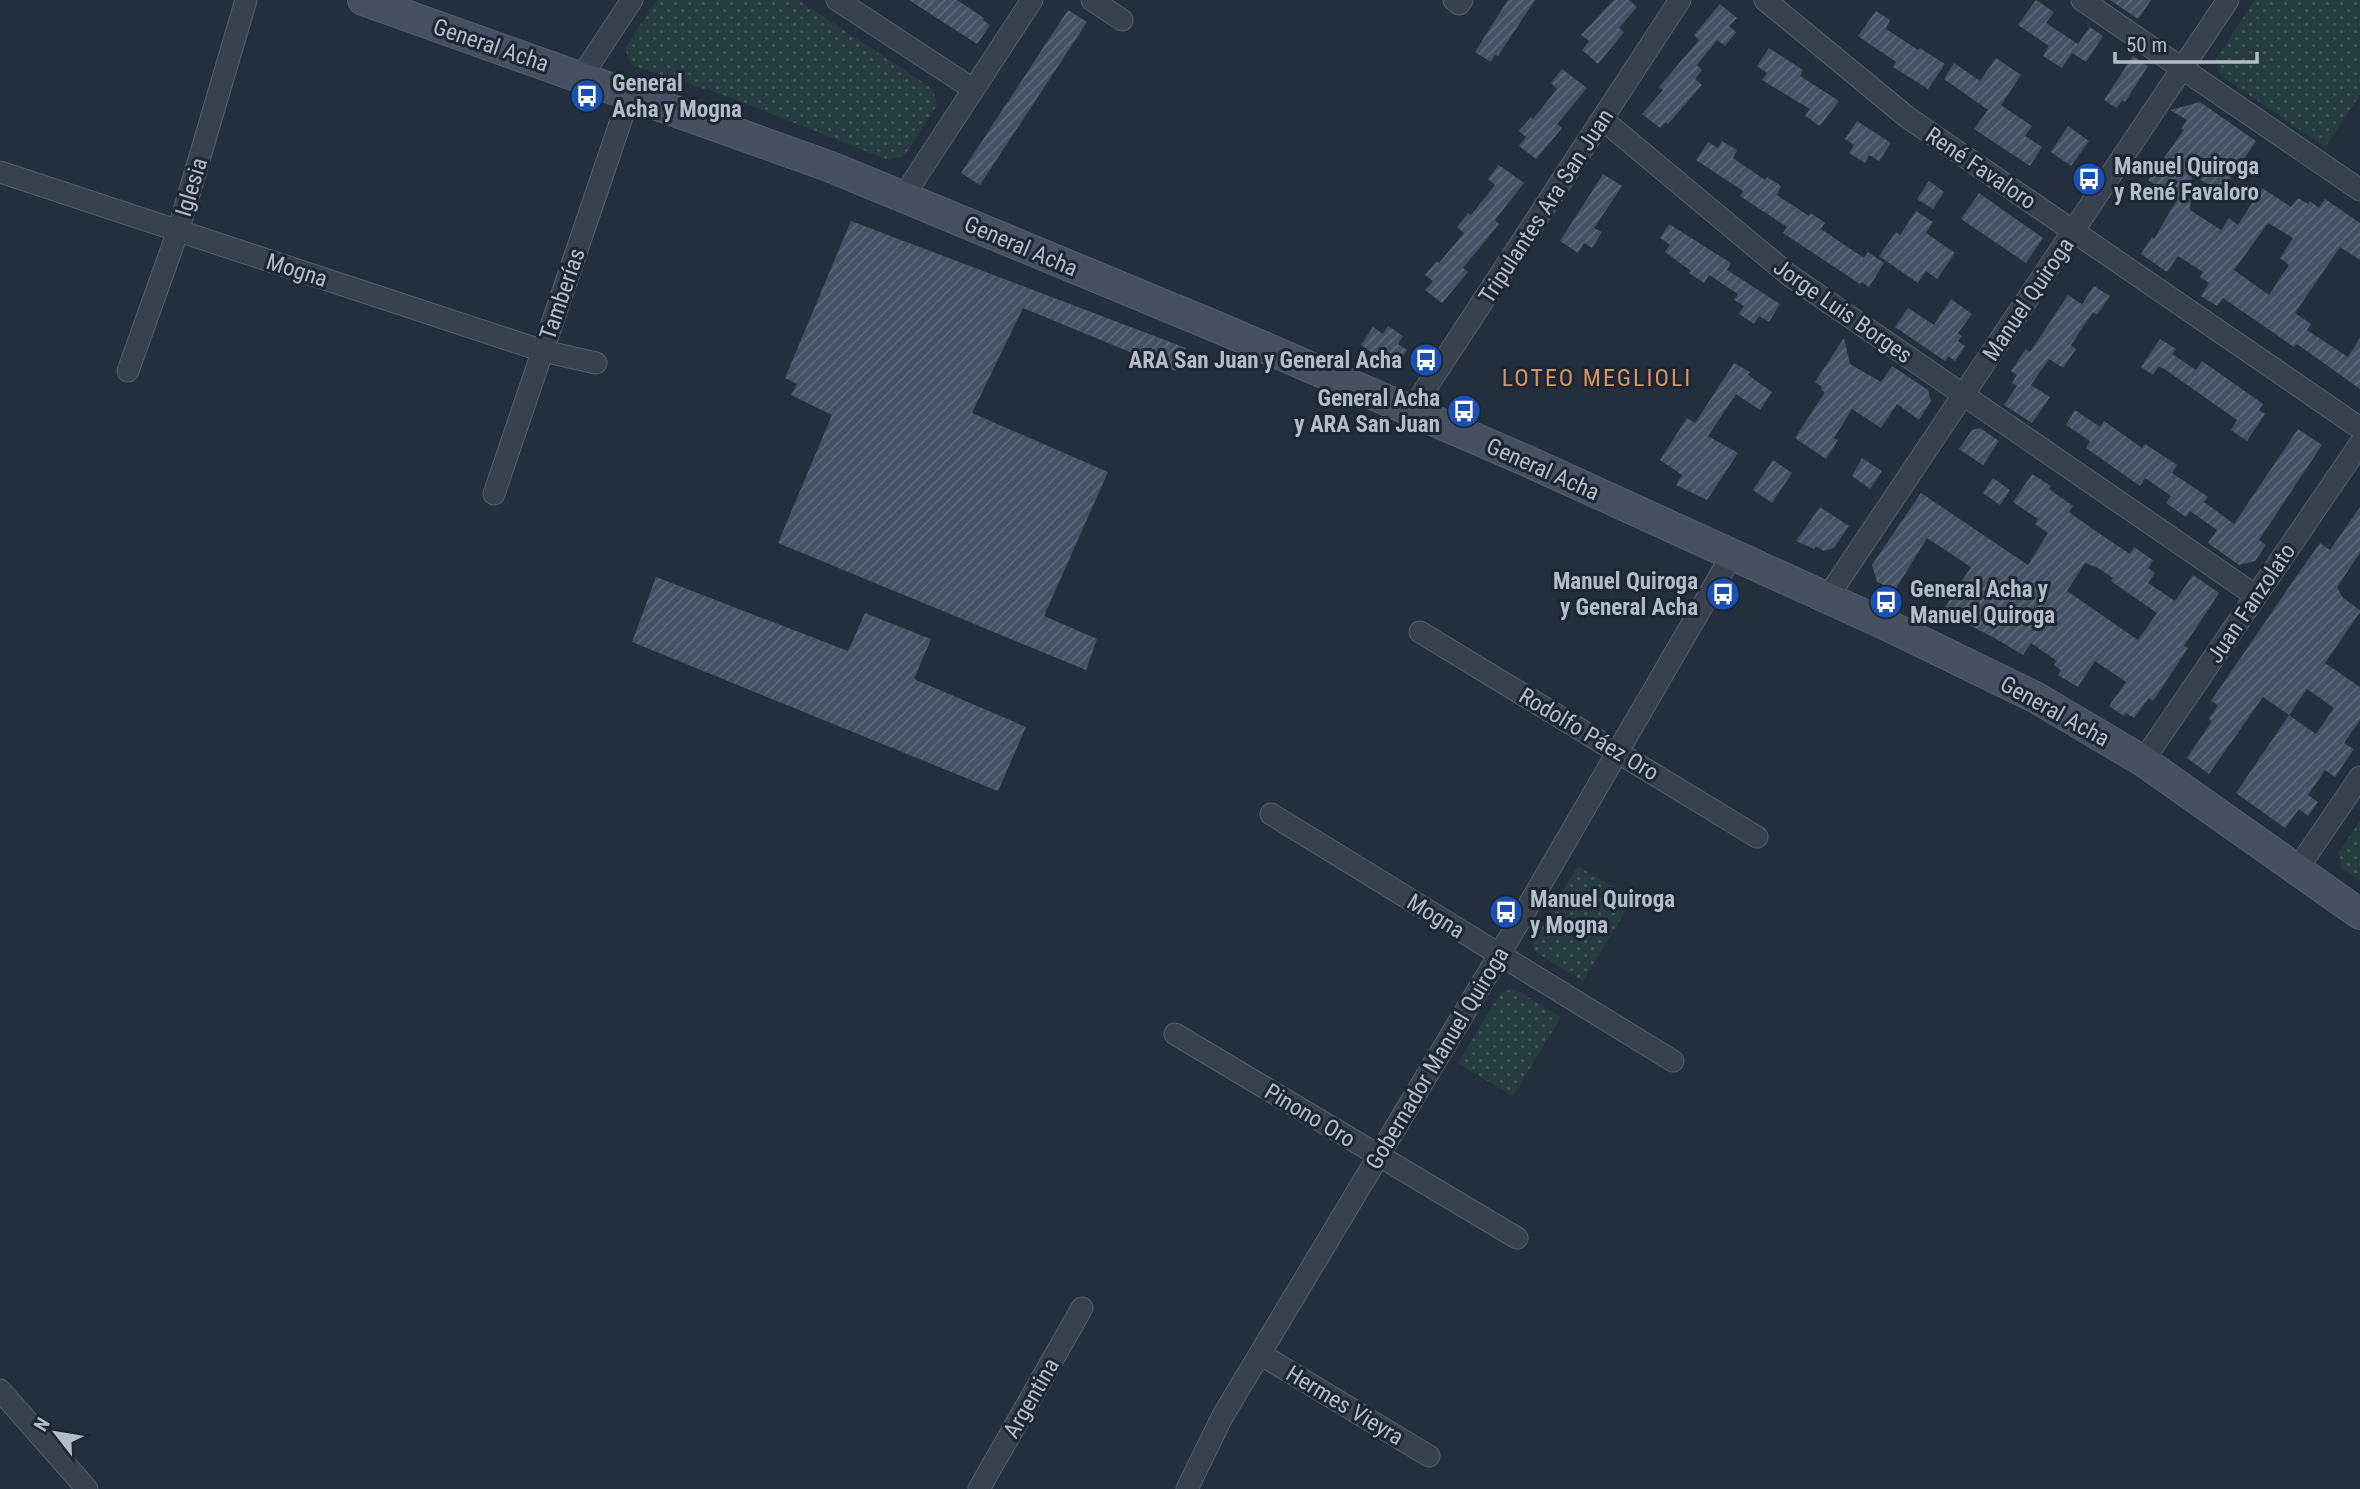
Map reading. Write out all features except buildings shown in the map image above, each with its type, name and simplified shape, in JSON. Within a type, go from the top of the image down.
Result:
[{"type":"main road","name":"General Acha","points":[[363,0],[399,6],[581,77],[819,162],[1525,460],[1827,598],[2024,692],[2143,761],[2360,914]]},
{"type":"street","name":"Iglesia","points":[[128,371],[178,231],[246,0]]},
{"type":"street","points":[[581,77],[632,0]]},
{"type":"street","points":[[837,0],[973,89]]},
{"type":"street","points":[[903,197],[1032,0]]},
{"type":"street","points":[[1092,0],[1122,20]]},
{"type":"street","points":[[1454,0],[1459,4],[1462,0]]},
{"type":"street","name":"Tripulantes Ara San Juan","points":[[1411,411],[1680,0]]},
{"type":"street","name":"René Favaloro","points":[[1765,0],[1907,117],[2360,428]]},
{"type":"street","points":[[2082,0],[2360,190]]},
{"type":"street","name":"Manuel Quiroga","points":[[1827,598],[2228,0]]},
{"type":"street","name":"Tamberías","points":[[494,495],[630,94]]},
{"type":"street","name":"Jorge Luis Borges","points":[[1602,119],[1789,275],[2256,596]]},
{"type":"street","name":"Mogna","points":[[0,172],[543,351],[596,363]]},
{"type":"street","name":"Juan Fanzolato","points":[[2143,761],[2360,444]]},
{"type":"street","name":"Gobernador Manuel Quiroga","points":[[1187,1489],[1222,1418],[1499,955],[1732,555]]},
{"type":"street","name":"Rodolfo Páez Oro","points":[[1420,632],[1758,837]]},
{"type":"street","points":[[2296,871],[2360,777]]},
{"type":"street","name":"Mogna","points":[[1271,814],[1673,1061]]},
{"type":"street","name":"Pinono Oro","points":[[1175,1034],[1517,1238]]},
{"type":"street","name":"Argentina","points":[[979,1489],[1082,1308]]},
{"type":"street","name":"Hermes Vieyra","points":[[1260,1354],[1429,1457]]},
{"type":"street","points":[[0,1390],[87,1489]]},
{"type":"green space","points":[[657,0],[798,0],[933,89],[937,105],[905,155],[888,160],[729,97],[631,65],[625,48]]},
{"type":"green space","points":[[2255,0],[2360,0],[2360,95],[2325,147],[2220,75],[2216,59]]},
{"type":"green space","points":[[2360,821],[2360,880],[2341,868],[2339,852]]},
{"type":"green space","points":[[1578,866],[1633,899],[1583,981],[1534,951],[1533,939]]},
{"type":"green space","points":[[1514,989],[1561,1017],[1513,1096],[1458,1063],[1501,992]]},
{"type":"place","name":"General Acha y Mogna","points":[[587,96]]},
{"type":"place","name":"Manuel Quiroga y René Favaloro","points":[[2089,179]]},
{"type":"place","name":"ARA San Juan y General Acha","points":[[1426,360]]},
{"type":"place","name":"General Acha y ARA San Juan","points":[[1464,411]]},
{"type":"place","name":"Manuel Quiroga y General Acha","points":[[1723,594]]},
{"type":"place","name":"General Acha y Manuel Quiroga","points":[[1886,602]]},
{"type":"place","name":"Manuel Quiroga y Mogna","points":[[1506,912]]},
{"type":"district","name":"LOTEO MEGLIOLI","points":[[1597,378]]}]
